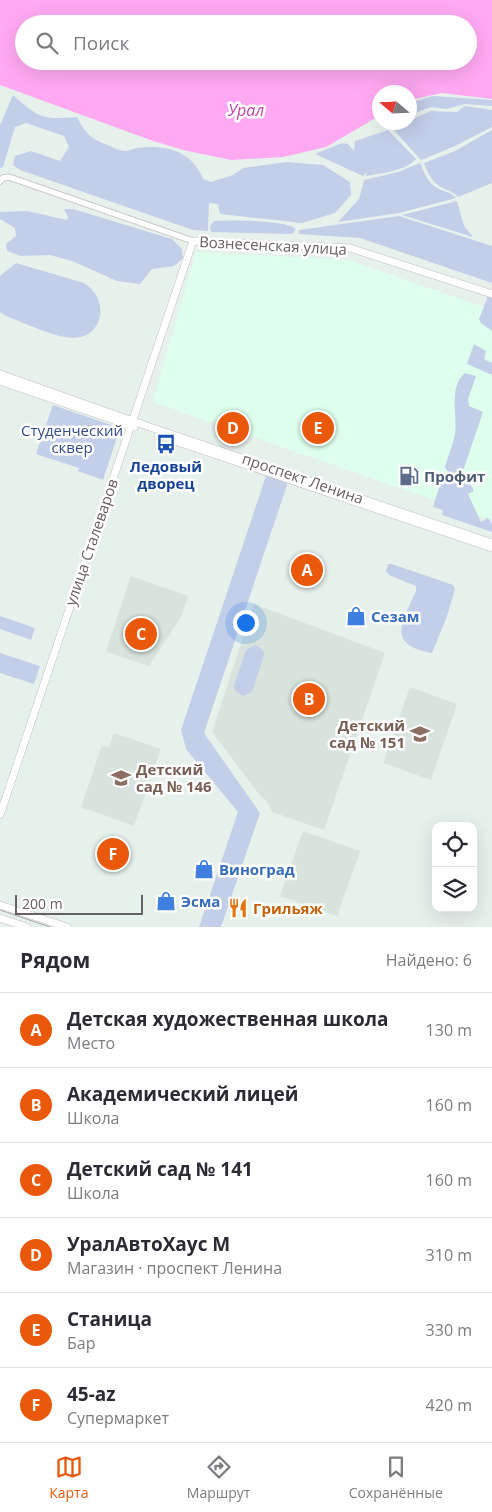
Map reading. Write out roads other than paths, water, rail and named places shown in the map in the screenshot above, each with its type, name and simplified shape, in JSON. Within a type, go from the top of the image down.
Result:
[{"type":"main road","name":"Вознесенская улица","points":[[193,241],[350,248],[492,294]]},
{"type":"main road","name":"улица Сталеваров","points":[[0,815],[193,241]]},
{"type":"main road","name":"проспект Ленина","points":[[0,374],[132,423],[492,548]]},
{"type":"main road","name":"проспект Ленина","points":[[0,380],[492,542]]},
{"type":"main road","points":[[0,905],[66,927]]},
{"type":"main road","points":[[0,918],[27,927]]},
{"type":"street","name":"Вознесенская улица","points":[[0,181],[3,178],[10,177],[193,241]]},
{"type":"water","name":"Урал","points":[[0,0],[492,0],[492,99],[442,93],[417,98],[417,85],[372,85],[372,120],[326,147],[283,157],[231,160],[183,150],[153,141],[0,85]]},
{"type":"tram line","points":[[0,910],[50,927]]},
{"type":"place","name":"УралАвтоХаус М","points":[[233,428]]},
{"type":"place","name":"Станица","points":[[318,428]]},
{"type":"place","name":"Ледовый дворец","points":[[166,444]]},
{"type":"place","name":"Профит","points":[[409,476]]},
{"type":"place","name":"Детская художественная школа","points":[[307,570]]},
{"type":"place","name":"Сезам","points":[[356,616]]},
{"type":"place","name":"Детский сад № 141","points":[[141,634]]},
{"type":"place","name":"Академический лицей","points":[[309,699]]},
{"type":"place","name":"Детский сад № 151","points":[[420,734]]},
{"type":"place","name":"Детский сад № 146","points":[[121,778]]},
{"type":"place","name":"45-az","points":[[113,854]]},
{"type":"place","name":"Виноград","points":[[204,869]]},
{"type":"place","name":"Эсма","points":[[166,901]]},
{"type":"place","name":"Грильяж","points":[[238,908]]},
{"type":"park label","name":"Студенческий сквер","points":[[72,438]]}]
